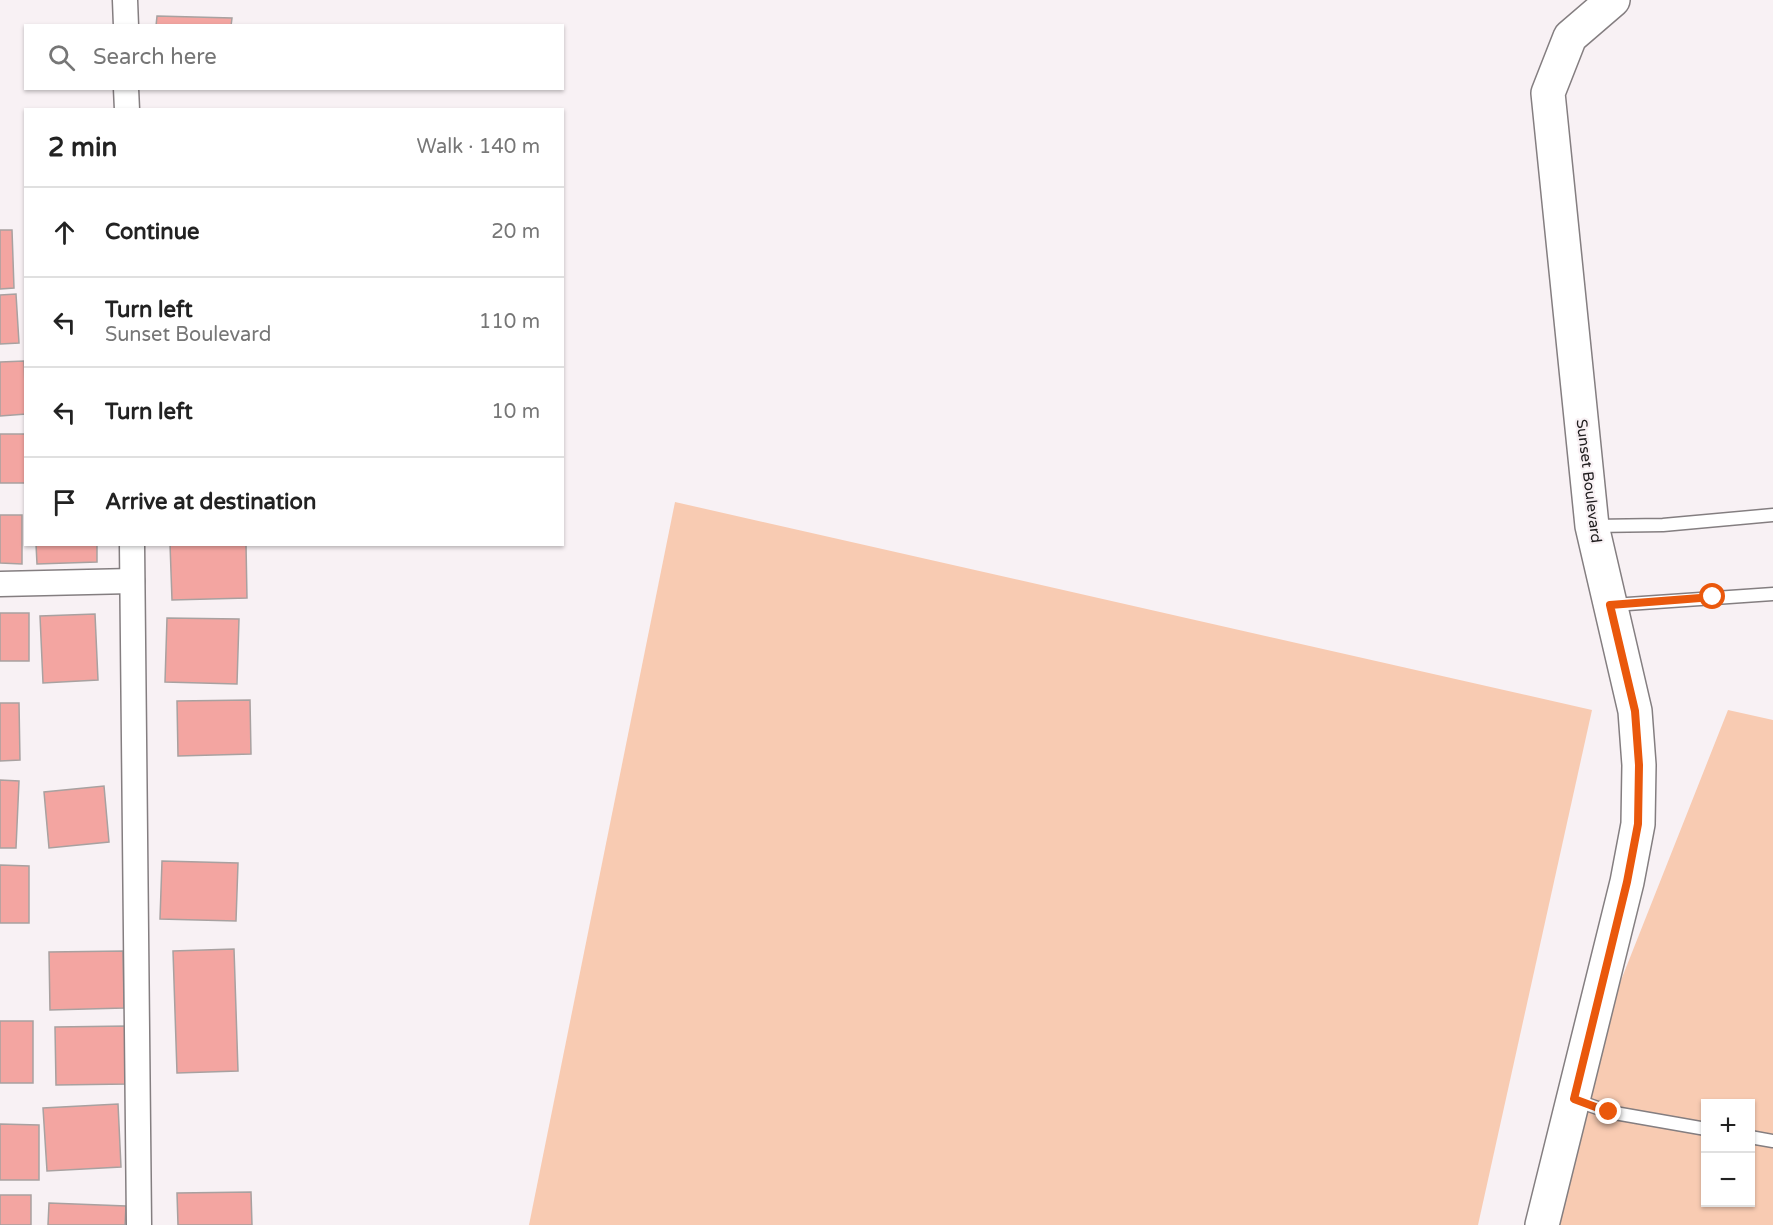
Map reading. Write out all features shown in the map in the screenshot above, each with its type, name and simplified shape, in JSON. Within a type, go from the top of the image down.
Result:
[{"type":"street","points":[[125,0],[126,24]]},
{"type":"street","name":"Sunset Boulevard","points":[[1542,1225],[1627,882],[1638,824],[1639,765],[1635,711],[1592,526],[1548,93],[1570,37],[1614,0]]},
{"type":"street","points":[[126,90],[127,108]]},
{"type":"street","points":[[132,546],[139,1225]]},
{"type":"street","points":[[0,584],[132,581]]},
{"type":"lane","points":[[1592,526],[1663,525],[1773,515]]},
{"type":"lane","points":[[1610,605],[1773,594]]},
{"type":"lane","points":[[1574,1099],[1609,1112],[1701,1128]]},
{"type":"lane","points":[[1755,1138],[1773,1141]]},
{"type":"shaded area","points":[[675,502],[1592,710],[1478,1225],[529,1225]]},
{"type":"shaded area","points":[[1728,710],[1773,720],[1773,1225],[1547,1225],[1574,1099]]},
{"type":"building","points":[[157,16],[232,18],[231,24],[156,24]]},
{"type":"building","points":[[0,230],[12,230],[14,288],[0,289]]},
{"type":"building","points":[[16,294],[19,343],[0,344],[0,295]]},
{"type":"building","points":[[24,361],[24,414],[0,416],[0,362]]},
{"type":"building","points":[[0,434],[24,434],[24,483],[0,483]]},
{"type":"building","points":[[0,515],[22,515],[22,564],[0,563]]},
{"type":"building","points":[[36,546],[97,546],[97,562],[37,564]]},
{"type":"building","points":[[170,546],[246,546],[247,598],[172,600]]},
{"type":"building","points":[[0,613],[29,613],[29,661],[0,661]]},
{"type":"building","points":[[95,614],[98,680],[43,683],[40,616]]},
{"type":"building","points":[[167,618],[239,619],[237,684],[165,682]]},
{"type":"building","points":[[250,700],[251,754],[178,756],[177,701]]},
{"type":"building","points":[[0,703],[19,703],[20,760],[0,761]]},
{"type":"building","points":[[0,780],[19,781],[16,848],[0,848]]},
{"type":"building","points":[[104,786],[109,842],[49,848],[44,792]]},
{"type":"building","points":[[162,861],[238,863],[236,921],[160,919]]},
{"type":"building","points":[[0,865],[29,866],[29,923],[0,923]]},
{"type":"building","points":[[234,949],[238,1071],[177,1073],[173,951]]},
{"type":"building","points":[[123,951],[124,1008],[50,1010],[49,952]]},
{"type":"building","points":[[0,1021],[33,1021],[33,1083],[0,1083]]},
{"type":"building","points":[[127,1026],[128,1084],[56,1085],[55,1027]]},
{"type":"building","points":[[118,1104],[121,1167],[47,1171],[43,1108]]},
{"type":"building","points":[[0,1124],[39,1125],[39,1180],[0,1180]]},
{"type":"building","points":[[251,1192],[252,1225],[178,1225],[177,1193]]},
{"type":"building","points":[[0,1195],[31,1195],[31,1225],[0,1225]]},
{"type":"building","points":[[49,1203],[126,1206],[125,1225],[48,1225]]},
{"type":"route","points":[[1609,1112],[1574,1099],[1627,882],[1638,824],[1639,765],[1635,711],[1610,605],[1713,597]]}]
